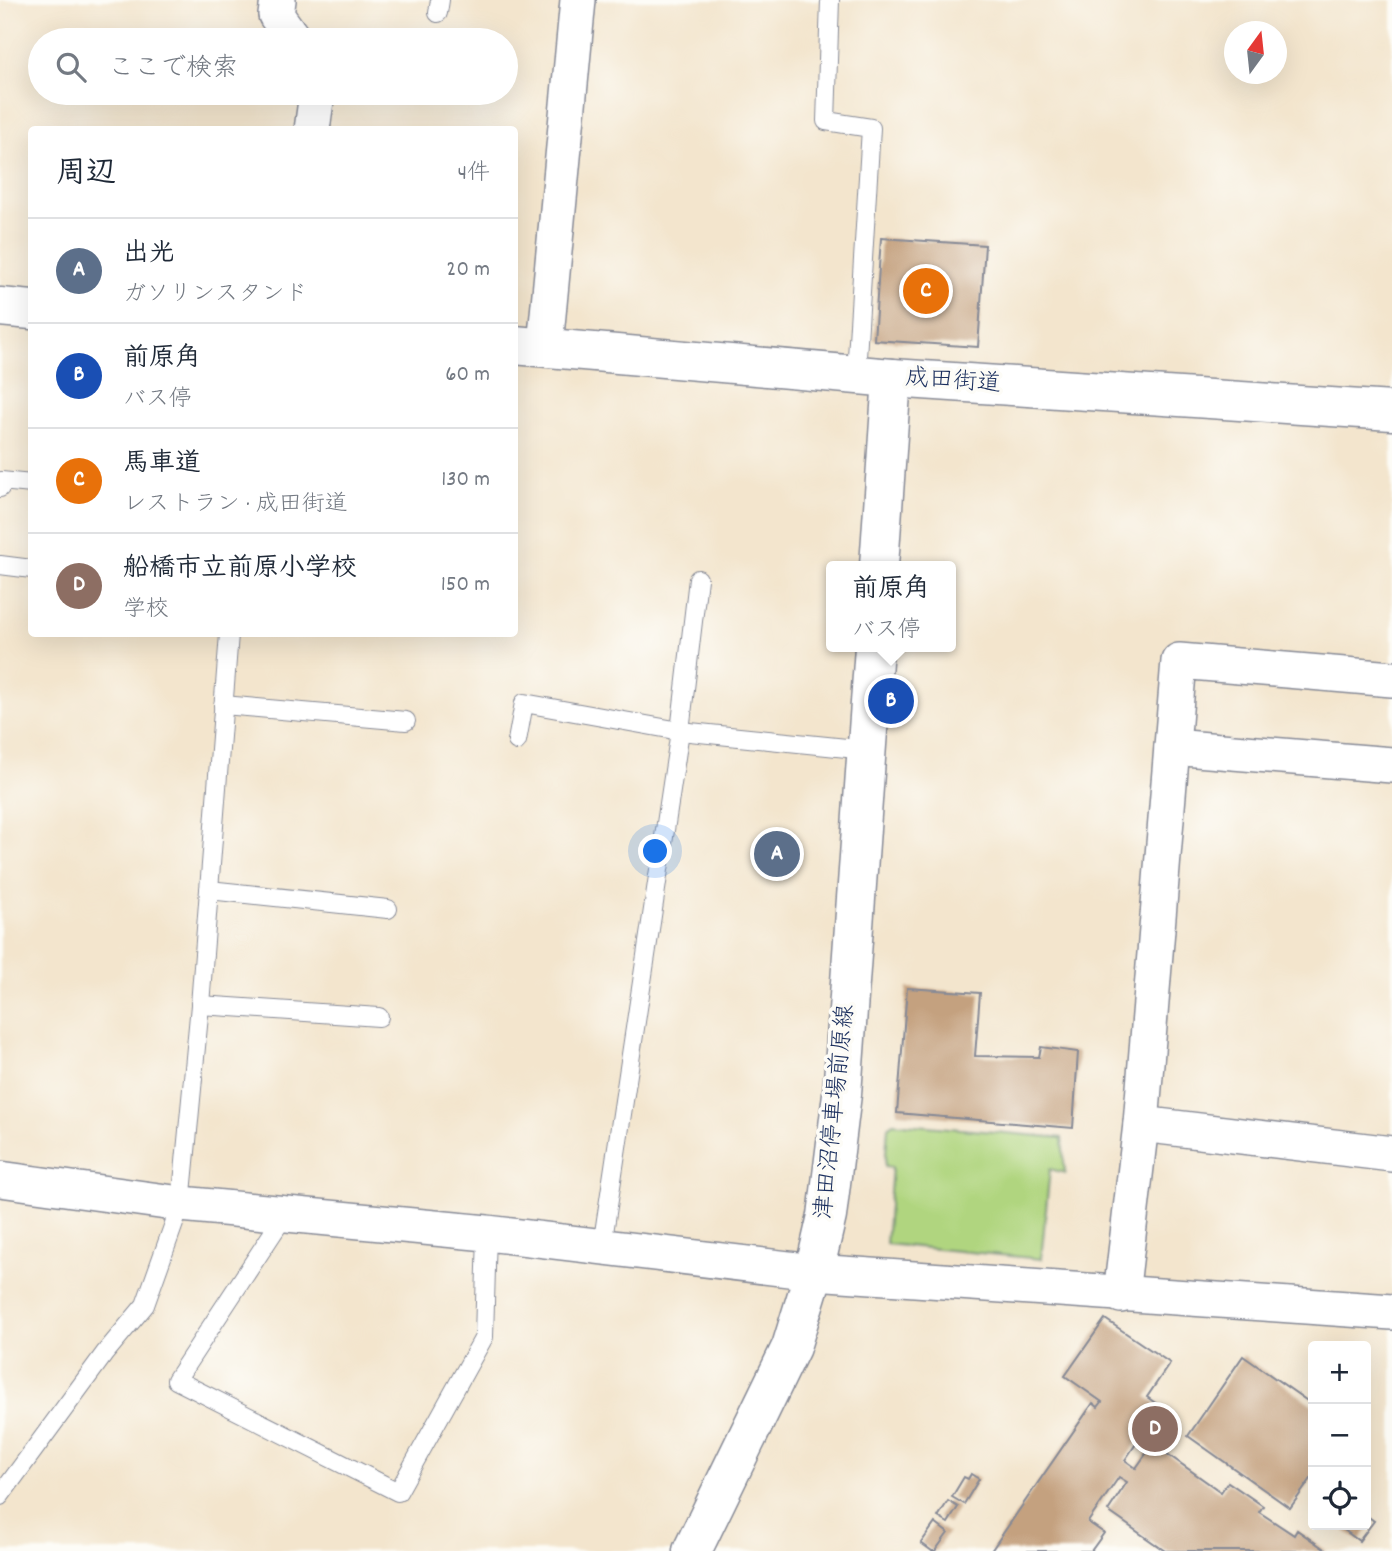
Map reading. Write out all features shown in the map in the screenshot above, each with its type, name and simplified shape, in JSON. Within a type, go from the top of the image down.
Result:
[{"type":"main road","points":[[0,307],[28,310]]},
{"type":"main road","name":"成田街道","points":[[529,345],[874,376],[1392,411]]},
{"type":"main road","points":[[874,376],[879,561]]},
{"type":"main road","name":"津田沼停車場前原線","points":[[692,1551],[791,1347],[814,1272],[827,1216],[842,1094],[874,652]]},
{"type":"street","points":[[278,0],[276,15],[285,28]]},
{"type":"street","points":[[529,345],[578,0]]},
{"type":"street","points":[[313,126],[315,105]]},
{"type":"street","points":[[1121,1294],[1141,1124],[1179,661],[1392,679]]},
{"type":"street","points":[[1172,747],[1392,765]]},
{"type":"street","points":[[1141,1124],[1392,1154]]},
{"type":"street","points":[[0,1179],[181,1204],[487,1233],[814,1272],[1392,1312]]},
{"type":"lane","points":[[830,0],[826,121],[871,128],[874,376]]},
{"type":"lane","points":[[0,488],[1,481],[28,484]]},
{"type":"lane","points":[[0,565],[28,568]]},
{"type":"lane","points":[[602,1246],[680,731],[698,579]]},
{"type":"lane","points":[[0,1496],[105,1353],[145,1305],[181,1204],[200,1005],[229,637]]},
{"type":"lane","points":[[517,741],[524,703],[680,731],[866,750]]},
{"type":"lane","points":[[223,705],[406,721]]},
{"type":"lane","points":[[209,890],[388,909]]},
{"type":"lane","points":[[200,1005],[379,1017]]},
{"type":"lane","points":[[286,1213],[176,1380],[398,1492],[484,1337],[487,1233]]},
{"type":"green space","points":[[893,1123],[1062,1138],[1065,1173],[1050,1169],[1041,1259],[886,1244],[892,1167],[885,1166],[888,1127]]},
{"type":"building","points":[[881,238],[985,245],[978,347],[874,340]]},
{"type":"building","points":[[907,988],[980,993],[975,1056],[1039,1057],[1041,1047],[1078,1052],[1073,1128],[897,1113]]},
{"type":"building","points":[[1105,1319],[1170,1363],[1147,1397],[1161,1407],[1125,1460],[1136,1468],[1153,1444],[1221,1492],[1228,1482],[1263,1506],[1259,1512],[1294,1535],[1297,1530],[1327,1551],[1165,1551],[1108,1511],[1127,1482],[1119,1477],[1088,1522],[1104,1533],[1091,1551],[991,1551],[1093,1403],[1098,1407],[1102,1402],[1065,1376]]},
{"type":"building","points":[[1243,1356],[1308,1402],[1308,1483],[1290,1508],[1188,1436]]},
{"type":"building","points":[[971,1474],[979,1479],[964,1504],[952,1497],[964,1477],[968,1479]]},
{"type":"building","points":[[948,1501],[958,1507],[948,1523],[938,1517]]},
{"type":"building","points":[[935,1523],[948,1533],[935,1551],[932,1551],[921,1543]]},
{"type":"building","points":[[1344,1530],[1367,1530],[1359,1541]]},
{"type":"place","name":"馬車道","points":[[926,291]]},
{"type":"place","name":"前原角","points":[[891,701]]},
{"type":"place","name":"出光","points":[[777,854]]},
{"type":"place","name":"船橋市立前原小学校","points":[[1155,1429]]}]
